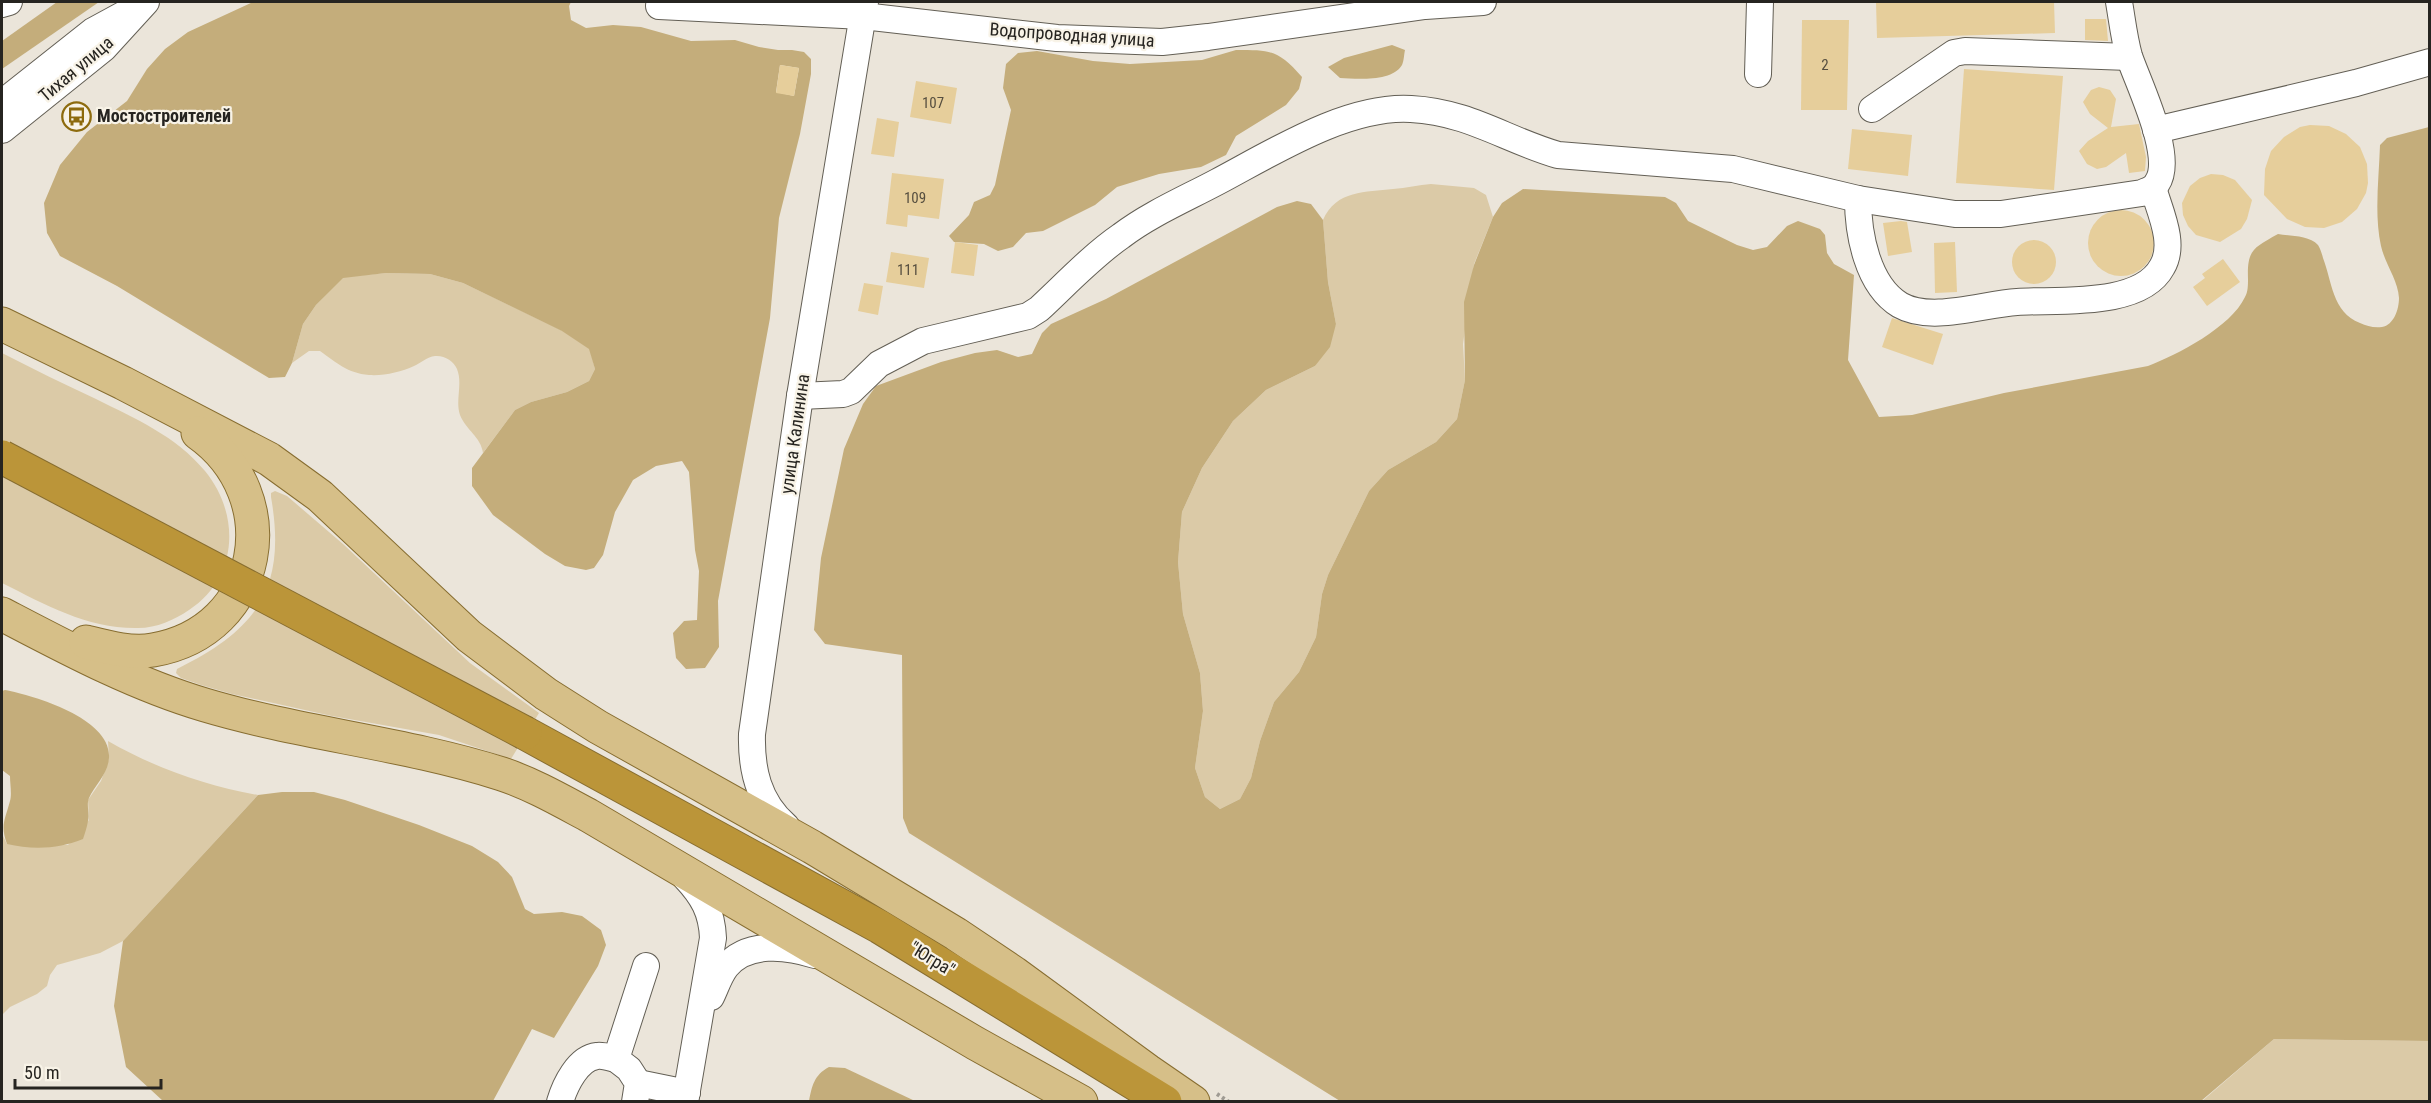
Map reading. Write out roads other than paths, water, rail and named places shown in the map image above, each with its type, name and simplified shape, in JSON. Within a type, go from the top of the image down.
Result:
[{"type":"highway","name":"\"Югра\"","points":[[2,457],[525,733],[880,927],[1165,1101]]},
{"type":"highway","name":"\"Югра\"","points":[[693,824],[868,933],[1128,1101]]},
{"type":"main road","points":[[2,324],[123,383],[268,459],[297,477],[469,636],[546,694],[598,727],[889,893],[1004,966],[1148,1071],[1202,1096]]},
{"type":"main road","points":[[4,616],[102,646],[151,651],[195,636],[225,614],[236,597],[250,565],[252,549],[251,516],[241,483],[221,453],[205,438],[123,383]]},
{"type":"main road","points":[[4,616],[158,689],[206,705],[437,756],[504,775],[588,815],[668,860],[975,1043],[1081,1101]]},
{"type":"street","points":[[2,4],[9,2]]},
{"type":"street","name":"Тихая улица","points":[[2,103],[93,31],[147,2]]},
{"type":"street","name":"Тихая улица","points":[[2,130],[104,48],[147,2]]},
{"type":"street","name":"Водопроводная улица","points":[[659,6],[864,9],[1057,38],[1162,42],[1425,6],[1483,2]]},
{"type":"street","points":[[1758,75],[1760,2]]},
{"type":"street","points":[[800,396],[843,394],[850,391],[866,373],[879,364],[923,341],[1028,316],[1039,309],[1120,236],[1148,218],[1296,140],[1334,124],[1375,112],[1408,109],[1439,111],[1471,120],[1558,155],[1732,169],[1858,199],[1930,211],[1976,215],[2001,214],[2142,193],[2159,182],[2161,173],[2156,130],[2152,112],[2129,57],[2119,2]]},
{"type":"street","name":"улица Калинина","points":[[812,848],[778,819],[766,804],[757,781],[752,734],[800,396],[864,9]]},
{"type":"street","points":[[1872,109],[1954,53],[1965,51],[2129,57]]},
{"type":"street","points":[[2156,130],[2356,83],[2430,62]]},
{"type":"street","points":[[1858,199],[1859,227],[1877,280],[1891,298],[1901,306],[1933,312],[2015,302],[2091,299],[2138,288],[2152,280],[2162,269],[2168,246],[2153,188]]},
{"type":"street","points":[[560,1101],[573,1074],[585,1060],[598,1055],[616,1059],[628,1069],[636,1092],[686,1097],[711,954],[712,926],[708,907],[700,893],[668,860]]},
{"type":"street","points":[[699,1028],[719,978],[727,966],[750,951],[781,947],[800,950],[849,967]]},
{"type":"street","points":[[616,1059],[646,966]]},
{"type":"place","name":"Мостостроителей","points":[[76,116]]}]
